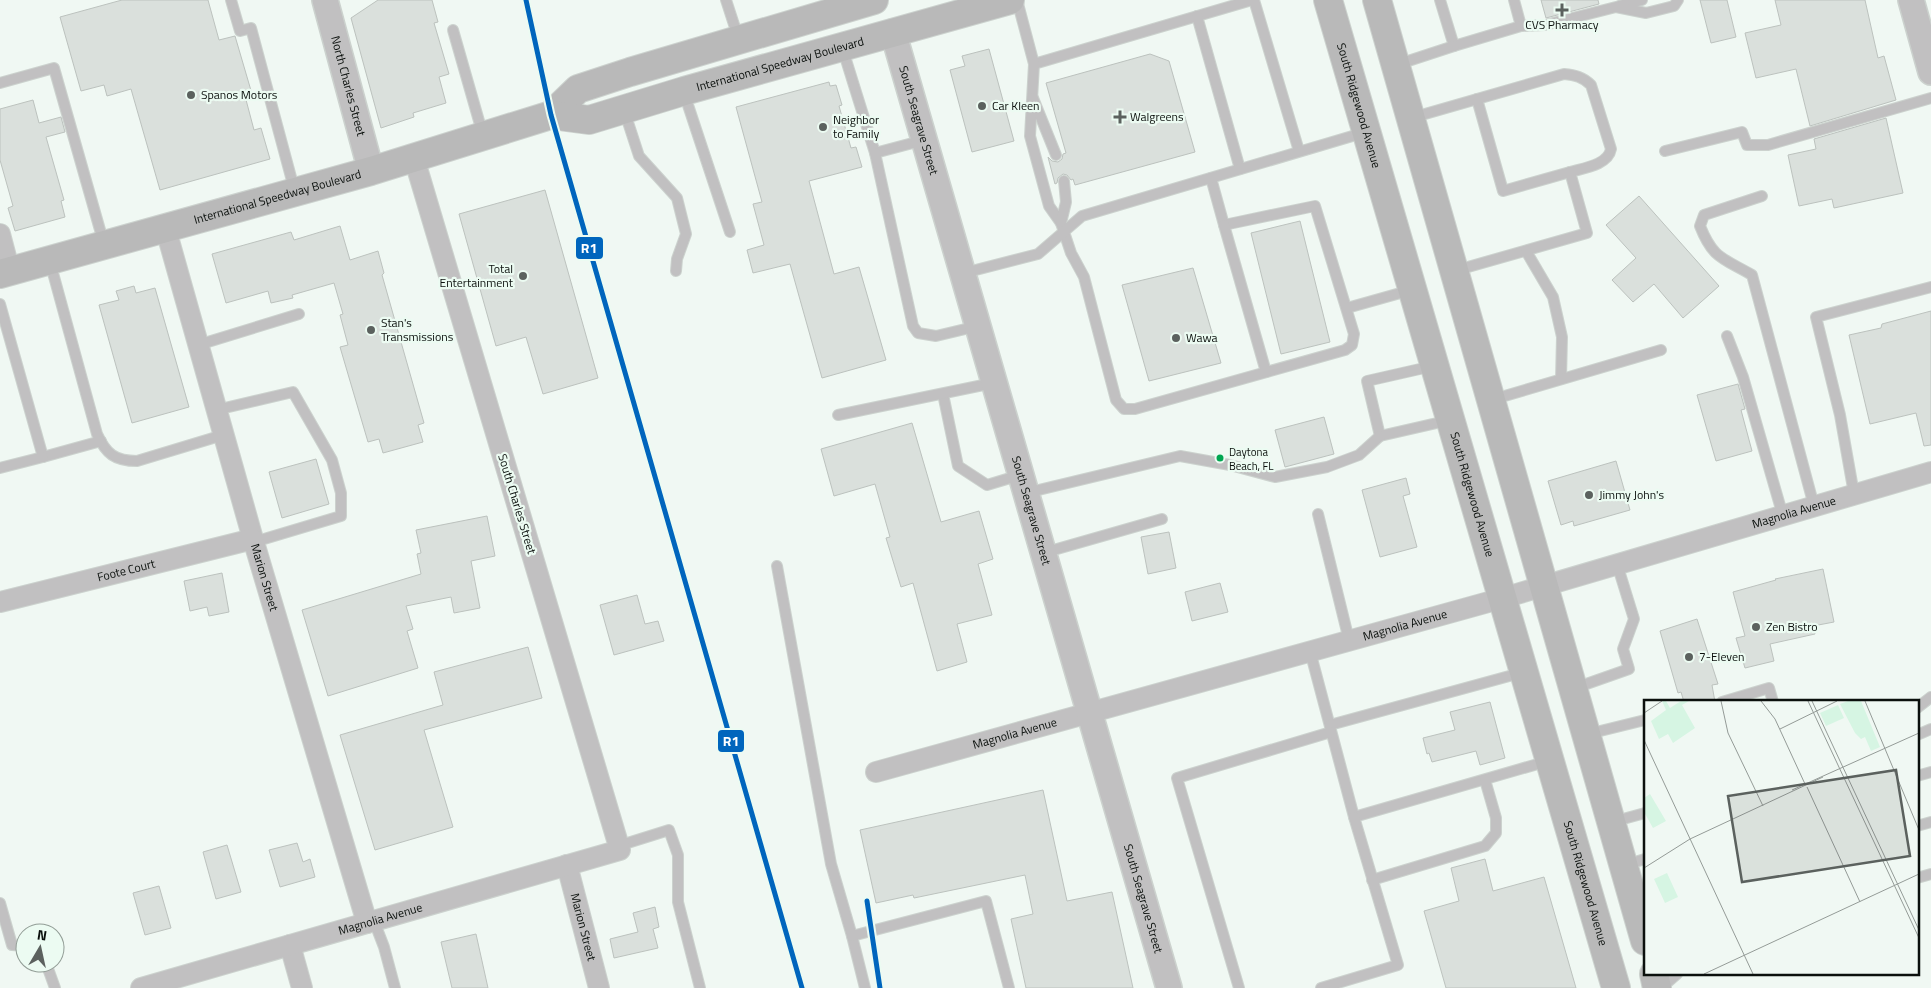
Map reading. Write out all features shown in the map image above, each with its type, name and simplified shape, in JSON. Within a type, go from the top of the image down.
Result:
[{"type":"main road","name":"International Speedway Boulevard","points":[[551,115],[578,89],[874,0]]},
{"type":"main road","points":[[631,107],[698,71],[871,17],[880,10],[884,0]]},
{"type":"main road","points":[[893,32],[909,17],[928,5],[942,0]]},
{"type":"main road","name":"International Speedway Boulevard","points":[[5,273],[296,193],[551,115],[589,120],[684,91],[1010,0]]},
{"type":"main road","name":"South Ridgewood Avenue","points":[[1328,0],[1616,988]]},
{"type":"main road","points":[[1377,0],[1611,822],[1634,862],[1644,934]]},
{"type":"main road","points":[[1655,976],[1659,988]]},
{"type":"street","name":"North Charles Street","points":[[325,0],[371,171]]},
{"type":"street","points":[[1910,0],[1931,72]]},
{"type":"street","name":"South Seagrave Street","points":[[893,32],[1168,988]]},
{"type":"street","name":"South Charles Street","points":[[414,158],[619,848]]},
{"type":"street","name":"Marion Street","points":[[166,230],[253,540],[371,922]]},
{"type":"street","points":[[0,234],[5,273]]},
{"type":"street","name":"Magnolia Avenue","points":[[876,772],[1503,598],[1931,472]]},
{"type":"street","name":"Foote Court","points":[[0,602],[253,540]]},
{"type":"street","name":"Magnolia Avenue","points":[[141,988],[567,865],[619,848]]},
{"type":"street","name":"Marion Street","points":[[567,865],[596,987]]},
{"type":"street","points":[[290,945],[302,988]]},
{"type":"lane","points":[[232,0],[240,31],[251,28],[296,193]]},
{"type":"lane","points":[[726,0],[739,40]]},
{"type":"lane","points":[[1017,0],[1034,64],[1030,136],[1049,206],[1062,228],[1071,254],[1084,277],[1116,400],[1124,409],[1135,409],[1345,350],[1352,345],[1354,334],[1315,206],[1224,225]]},
{"type":"lane","points":[[1034,64],[1253,0],[1299,151]]},
{"type":"lane","points":[[1440,0],[1454,46]]},
{"type":"lane","points":[[1514,0],[1522,26]]},
{"type":"lane","points":[[1396,65],[1522,26],[1545,25],[1642,0]]},
{"type":"lane","points":[[1616,7],[1646,13],[1674,6],[1678,0]]},
{"type":"lane","points":[[1197,16],[1240,170]]},
{"type":"lane","points":[[453,30],[484,136]]},
{"type":"lane","points":[[842,46],[875,153],[913,326],[918,333],[936,336],[978,326]]},
{"type":"lane","points":[[0,83],[54,68],[104,246]]},
{"type":"lane","points":[[1410,118],[1564,74],[1584,79],[1591,85],[1611,149],[1610,154],[1604,161],[1503,191],[1477,99]]},
{"type":"lane","points":[[684,91],[730,232]]},
{"type":"lane","points":[[1032,95],[1056,155]]},
{"type":"lane","points":[[1665,151],[1742,132],[1747,145],[1768,145],[1931,98]]},
{"type":"lane","points":[[631,107],[639,156],[677,198],[686,234],[676,271]]},
{"type":"lane","points":[[963,274],[1038,254],[1062,228],[1082,216],[1367,132]]},
{"type":"lane","points":[[875,153],[924,140]]},
{"type":"lane","points":[[1454,271],[1587,233],[1570,172]]},
{"type":"lane","points":[[1211,178],[1266,372]]},
{"type":"lane","points":[[1062,228],[1066,202],[1064,181]]},
{"type":"lane","points":[[1762,196],[1704,215],[1700,226],[1706,242],[1716,255],[1752,275],[1814,506]]},
{"type":"lane","points":[[1526,250],[1553,297],[1562,336],[1561,380]]},
{"type":"lane","points":[[50,261],[101,441],[113,456],[122,461],[137,461],[224,435]]},
{"type":"lane","points":[[1854,494],[1840,415],[1816,317],[1931,286]]},
{"type":"lane","points":[[1347,308],[1413,289]]},
{"type":"lane","points":[[0,304],[43,457]]},
{"type":"lane","points":[[198,345],[299,314]]},
{"type":"lane","points":[[1726,336],[1743,378],[1783,516]]},
{"type":"lane","points":[[1490,400],[1661,350]]},
{"type":"lane","points":[[1380,436],[1367,381],[1435,366]]},
{"type":"lane","points":[[838,415],[994,383]]},
{"type":"lane","points":[[216,410],[293,392],[332,460],[341,492],[341,516],[253,540]]},
{"type":"lane","points":[[943,394],[958,466],[987,485],[1022,484],[1180,456],[1275,476],[1327,467],[1359,455],[1380,436],[1451,420]]},
{"type":"lane","points":[[0,468],[101,441]]},
{"type":"lane","points":[[1318,514],[1349,640]]},
{"type":"lane","points":[[1042,553],[1162,519]]},
{"type":"lane","points":[[1572,689],[1629,669],[1623,648],[1634,619],[1617,564]]},
{"type":"lane","points":[[776,566],[832,864],[865,988]]},
{"type":"lane","points":[[1310,651],[1354,817],[1398,965],[1321,988]]},
{"type":"lane","points":[[1239,988],[1176,778],[1331,729],[1524,672]]},
{"type":"lane","points":[[1729,700],[1769,688],[1772,700]]},
{"type":"lane","points":[[1918,707],[1931,697]]},
{"type":"lane","points":[[1586,735],[1644,720]]},
{"type":"lane","points":[[1918,735],[1931,729]]},
{"type":"lane","points":[[1354,817],[1550,761]]},
{"type":"lane","points":[[1918,776],[1931,772]]},
{"type":"lane","points":[[1372,880],[1485,846],[1496,833],[1496,818],[1485,780]]},
{"type":"lane","points":[[1611,822],[1644,812]]},
{"type":"lane","points":[[1918,826],[1931,822]]},
{"type":"lane","points":[[619,848],[669,830],[678,855],[678,902],[700,988]]},
{"type":"lane","points":[[1918,878],[1931,874]]},
{"type":"lane","points":[[852,936],[986,901],[1009,988]]},
{"type":"lane","points":[[0,902],[12,945],[15,945]]},
{"type":"lane","points":[[371,922],[384,947],[395,988]]},
{"type":"lane","points":[[50,973],[55,988]]},
{"type":"lane","points":[[1659,988],[1674,976]]},
{"type":"building","name":"Spanos Motors","points":[[122,0],[208,0],[219,40],[235,36],[252,94],[245,96],[254,130],[261,128],[270,159],[160,190],[131,89],[107,96],[104,85],[81,91],[60,17]]},
{"type":"building","points":[[378,0],[432,0],[438,22],[434,23],[449,74],[439,77],[446,103],[413,113],[414,117],[381,128],[351,18]]},
{"type":"building","name":"CVS Pharmacy","points":[[1541,0],[1598,0],[1599,4],[1546,18]]},
{"type":"building","points":[[1700,0],[1727,0],[1736,37],[1711,43]]},
{"type":"building","points":[[1775,0],[1865,0],[1878,58],[1884,56],[1896,100],[1810,126],[1796,69],[1756,78],[1745,33],[1781,25]]},
{"type":"building","name":"Car Kleen","points":[[989,49],[1014,141],[972,152],[950,70],[965,66],[962,56]]},
{"type":"building","name":"Walgreens","points":[[1150,54],[1169,61],[1195,152],[1075,185],[1073,179],[1071,180],[1067,175],[1063,174],[1055,184],[1048,157],[1052,161],[1058,162],[1062,159],[1063,154],[1066,153],[1046,83]]},
{"type":"building","points":[[829,82],[830,86],[836,85],[842,105],[839,106],[851,148],[856,147],[862,167],[809,181],[834,274],[859,267],[886,360],[822,378],[790,264],[753,273],[747,250],[764,245],[753,204],[762,202],[736,107]]},
{"type":"building","points":[[33,100],[39,123],[61,117],[65,132],[46,137],[64,200],[61,201],[65,217],[15,231],[8,208],[13,206],[0,160],[0,109]]},
{"type":"building","points":[[1886,118],[1903,193],[1834,208],[1832,199],[1799,206],[1788,155],[1816,149],[1814,139]]},
{"type":"building","name":"Total Entertainment","points":[[545,190],[598,378],[543,394],[526,337],[496,346],[459,214]]},
{"type":"building","points":[[1639,196],[1719,286],[1683,318],[1654,284],[1633,302],[1612,280],[1636,258],[1606,225]]},
{"type":"building","points":[[1300,221],[1330,342],[1281,354],[1251,233]]},
{"type":"building","name":"Stan's Transmissions","points":[[340,226],[350,260],[378,251],[384,273],[382,275],[424,423],[418,425],[423,442],[383,453],[379,439],[368,442],[340,347],[348,345],[340,315],[343,314],[334,283],[292,295],[293,298],[271,303],[268,291],[226,303],[212,254],[291,232],[294,240]]},
{"type":"building","name":"Wawa","points":[[1193,268],[1221,363],[1149,381],[1122,285]]},
{"type":"building","points":[[134,286],[136,293],[155,288],[189,407],[132,423],[99,305],[119,300],[116,291]]},
{"type":"building","points":[[1931,311],[1931,445],[1924,446],[1916,413],[1870,424],[1849,335],[1881,328],[1882,324]]},
{"type":"building","points":[[1738,384],[1745,409],[1741,410],[1752,451],[1716,461],[1697,395]]},
{"type":"building","points":[[1324,417],[1334,454],[1285,467],[1275,430]]},
{"type":"building","points":[[912,423],[941,522],[979,511],[993,559],[978,564],[992,615],[957,624],[967,662],[937,671],[913,583],[901,587],[886,538],[890,537],[875,484],[834,496],[821,449]]},
{"type":"building","points":[[316,459],[329,504],[282,518],[269,472]]},
{"type":"building","name":"Jimmy John's","points":[[1616,461],[1630,510],[1574,526],[1573,521],[1561,525],[1548,481]]},
{"type":"building","points":[[1406,478],[1410,494],[1403,496],[1417,547],[1380,557],[1362,490]]},
{"type":"building","points":[[487,516],[495,556],[471,561],[480,608],[454,613],[451,597],[406,606],[413,629],[407,631],[418,668],[328,696],[302,610],[421,574],[417,554],[421,553],[416,530]]},
{"type":"building","points":[[1169,532],[1176,568],[1148,574],[1141,537]]},
{"type":"building","points":[[1823,569],[1834,622],[1813,626],[1815,634],[1770,644],[1774,661],[1745,668],[1736,638],[1745,636],[1733,592],[1775,579]]},
{"type":"building","points":[[222,573],[229,612],[209,616],[207,607],[190,611],[184,581]]},
{"type":"building","points":[[1220,583],[1228,612],[1192,621],[1185,592]]},
{"type":"building","points":[[637,595],[645,624],[658,621],[664,641],[614,655],[600,605]]},
{"type":"building","name":"7-Eleven","points":[[1697,619],[1718,684],[1712,685],[1715,700],[1683,700],[1681,692],[1678,693],[1660,631]]},
{"type":"building","points":[[528,647],[542,698],[424,730],[453,827],[375,850],[340,735],[443,705],[434,672]]},
{"type":"building","points":[[1490,702],[1505,758],[1480,765],[1476,751],[1432,762],[1429,753],[1427,754],[1423,738],[1455,730],[1450,712]]},
{"type":"building","points":[[1043,790],[1067,901],[1112,892],[1133,988],[1026,988],[1011,919],[1033,914],[1025,875],[914,898],[913,895],[876,903],[860,830]]},
{"type":"building","points":[[297,843],[303,862],[310,859],[315,877],[280,887],[269,850]]},
{"type":"building","points":[[227,845],[241,892],[216,899],[203,852]]},
{"type":"building","points":[[1485,859],[1493,891],[1544,877],[1576,988],[1446,988],[1424,911],[1459,901],[1451,868]]},
{"type":"building","points":[[159,886],[171,928],[145,935],[133,893]]},
{"type":"building","points":[[655,907],[659,927],[653,929],[658,948],[614,958],[610,939],[638,932],[633,913]]},
{"type":"building","points":[[476,934],[488,988],[452,988],[441,942]]},
{"type":"transit line","name":"R1","points":[[526,0],[551,115],[802,988]]},
{"type":"transit line","name":"R1","points":[[867,901],[880,988]]},
{"type":"place","name":"CVS Pharmacy","points":[[1562,10]]},
{"type":"place","name":"Spanos Motors","points":[[191,95]]},
{"type":"place","name":"Car Kleen","points":[[982,106]]},
{"type":"place","name":"Walgreens","points":[[1120,117]]},
{"type":"place","name":"Neighbor to Family","points":[[823,127]]},
{"type":"place","name":"Total Entertainment","points":[[523,276]]},
{"type":"place","name":"Stan's Transmissions","points":[[371,330]]},
{"type":"place","name":"Wawa","points":[[1176,338]]},
{"type":"place","name":"Daytona Beach, FL","points":[[1220,458]]},
{"type":"place","name":"Jimmy John's","points":[[1589,495]]},
{"type":"place","name":"Zen Bistro","points":[[1756,627]]},
{"type":"place","name":"7-Eleven","points":[[1689,657]]}]
